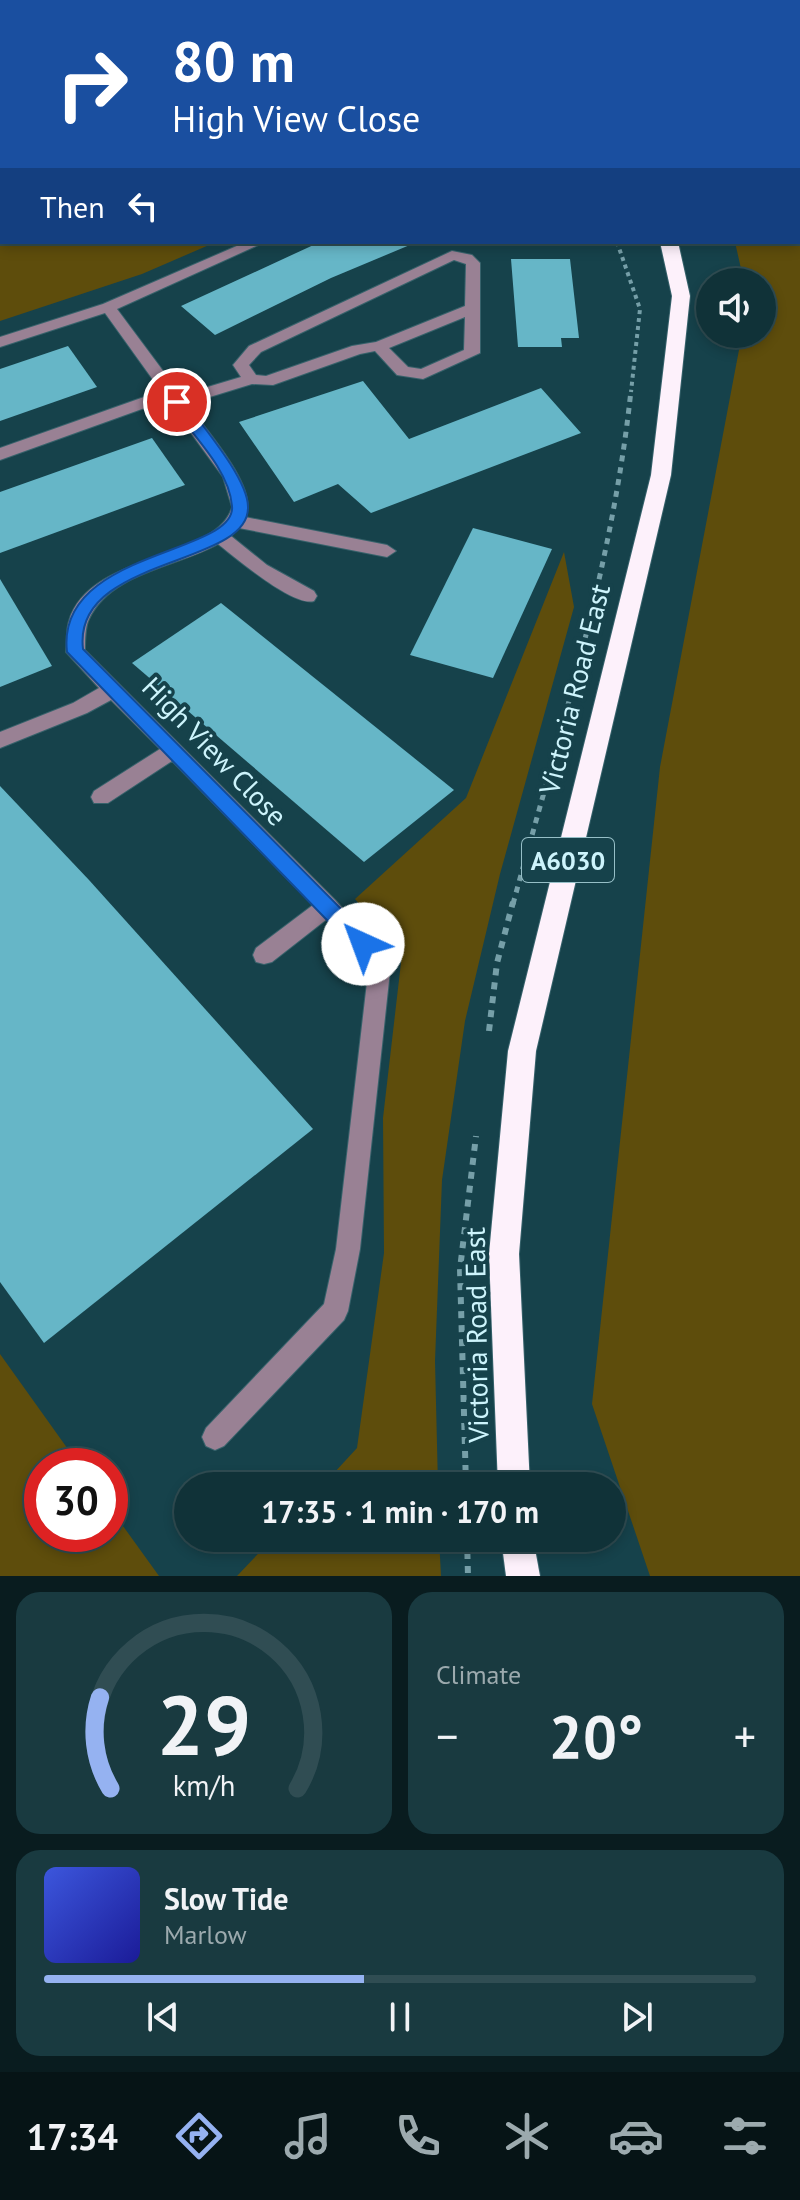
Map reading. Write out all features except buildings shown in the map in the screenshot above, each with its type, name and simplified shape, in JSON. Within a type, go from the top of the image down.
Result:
[{"type":"highway","name":"Victoria Road East","points":[[513,1472],[504,1254],[522,1051],[661,475],[681,296],[669,244]]},
{"type":"highway","points":[[519,1552],[523,1576]]},
{"type":"street","points":[[0,342],[108,307],[253,244]]},
{"type":"street","points":[[251,379],[241,365],[255,349],[452,255],[467,258],[473,263],[472,353],[423,374],[403,371],[379,346]]},
{"type":"street","points":[[108,307],[231,476],[241,508],[236,521],[387,551]]},
{"type":"street","points":[[0,454],[174,398],[251,379],[267,381],[358,349],[379,346],[471,309]]},
{"type":"street","name":"High View Close","points":[[215,1437],[335,1311],[348,1249],[380,962],[75,652],[73,633],[85,605],[115,579],[219,536],[236,521]]},
{"type":"street","points":[[219,536],[261,569],[308,596]]},
{"type":"street","points":[[0,740],[80,708],[114,689]]},
{"type":"street","points":[[101,797],[174,750]]},
{"type":"street","points":[[264,955],[328,906]]},
{"type":"path","points":[[467,1552],[468,1576]]},
{"type":"shaded area","points":[[0,244],[211,244],[142,274],[0,321]]},
{"type":"shaded area","points":[[735,244],[800,244],[800,1576],[650,1576],[626,1505],[626,1472],[615,1472],[592,1404],[660,767],[739,348],[776,348],[776,268],[741,268]]},
{"type":"shaded area","points":[[564,552],[574,607],[500,874],[465,1021],[442,1180],[435,1361],[438,1472],[335,1472],[357,1448],[384,1253],[383,1118],[402,954],[355,899],[466,798]]},
{"type":"shaded area","points":[[0,1354],[67,1448],[24,1448],[24,1552],[128,1552],[128,1533],[159,1576],[0,1576]]},
{"type":"shaded area","points":[[260,1552],[440,1552],[441,1576],[237,1576]]},
{"type":"route","points":[[177,402],[231,476],[241,508],[236,521],[219,536],[115,579],[85,605],[73,633],[75,652],[363,944]]}]
